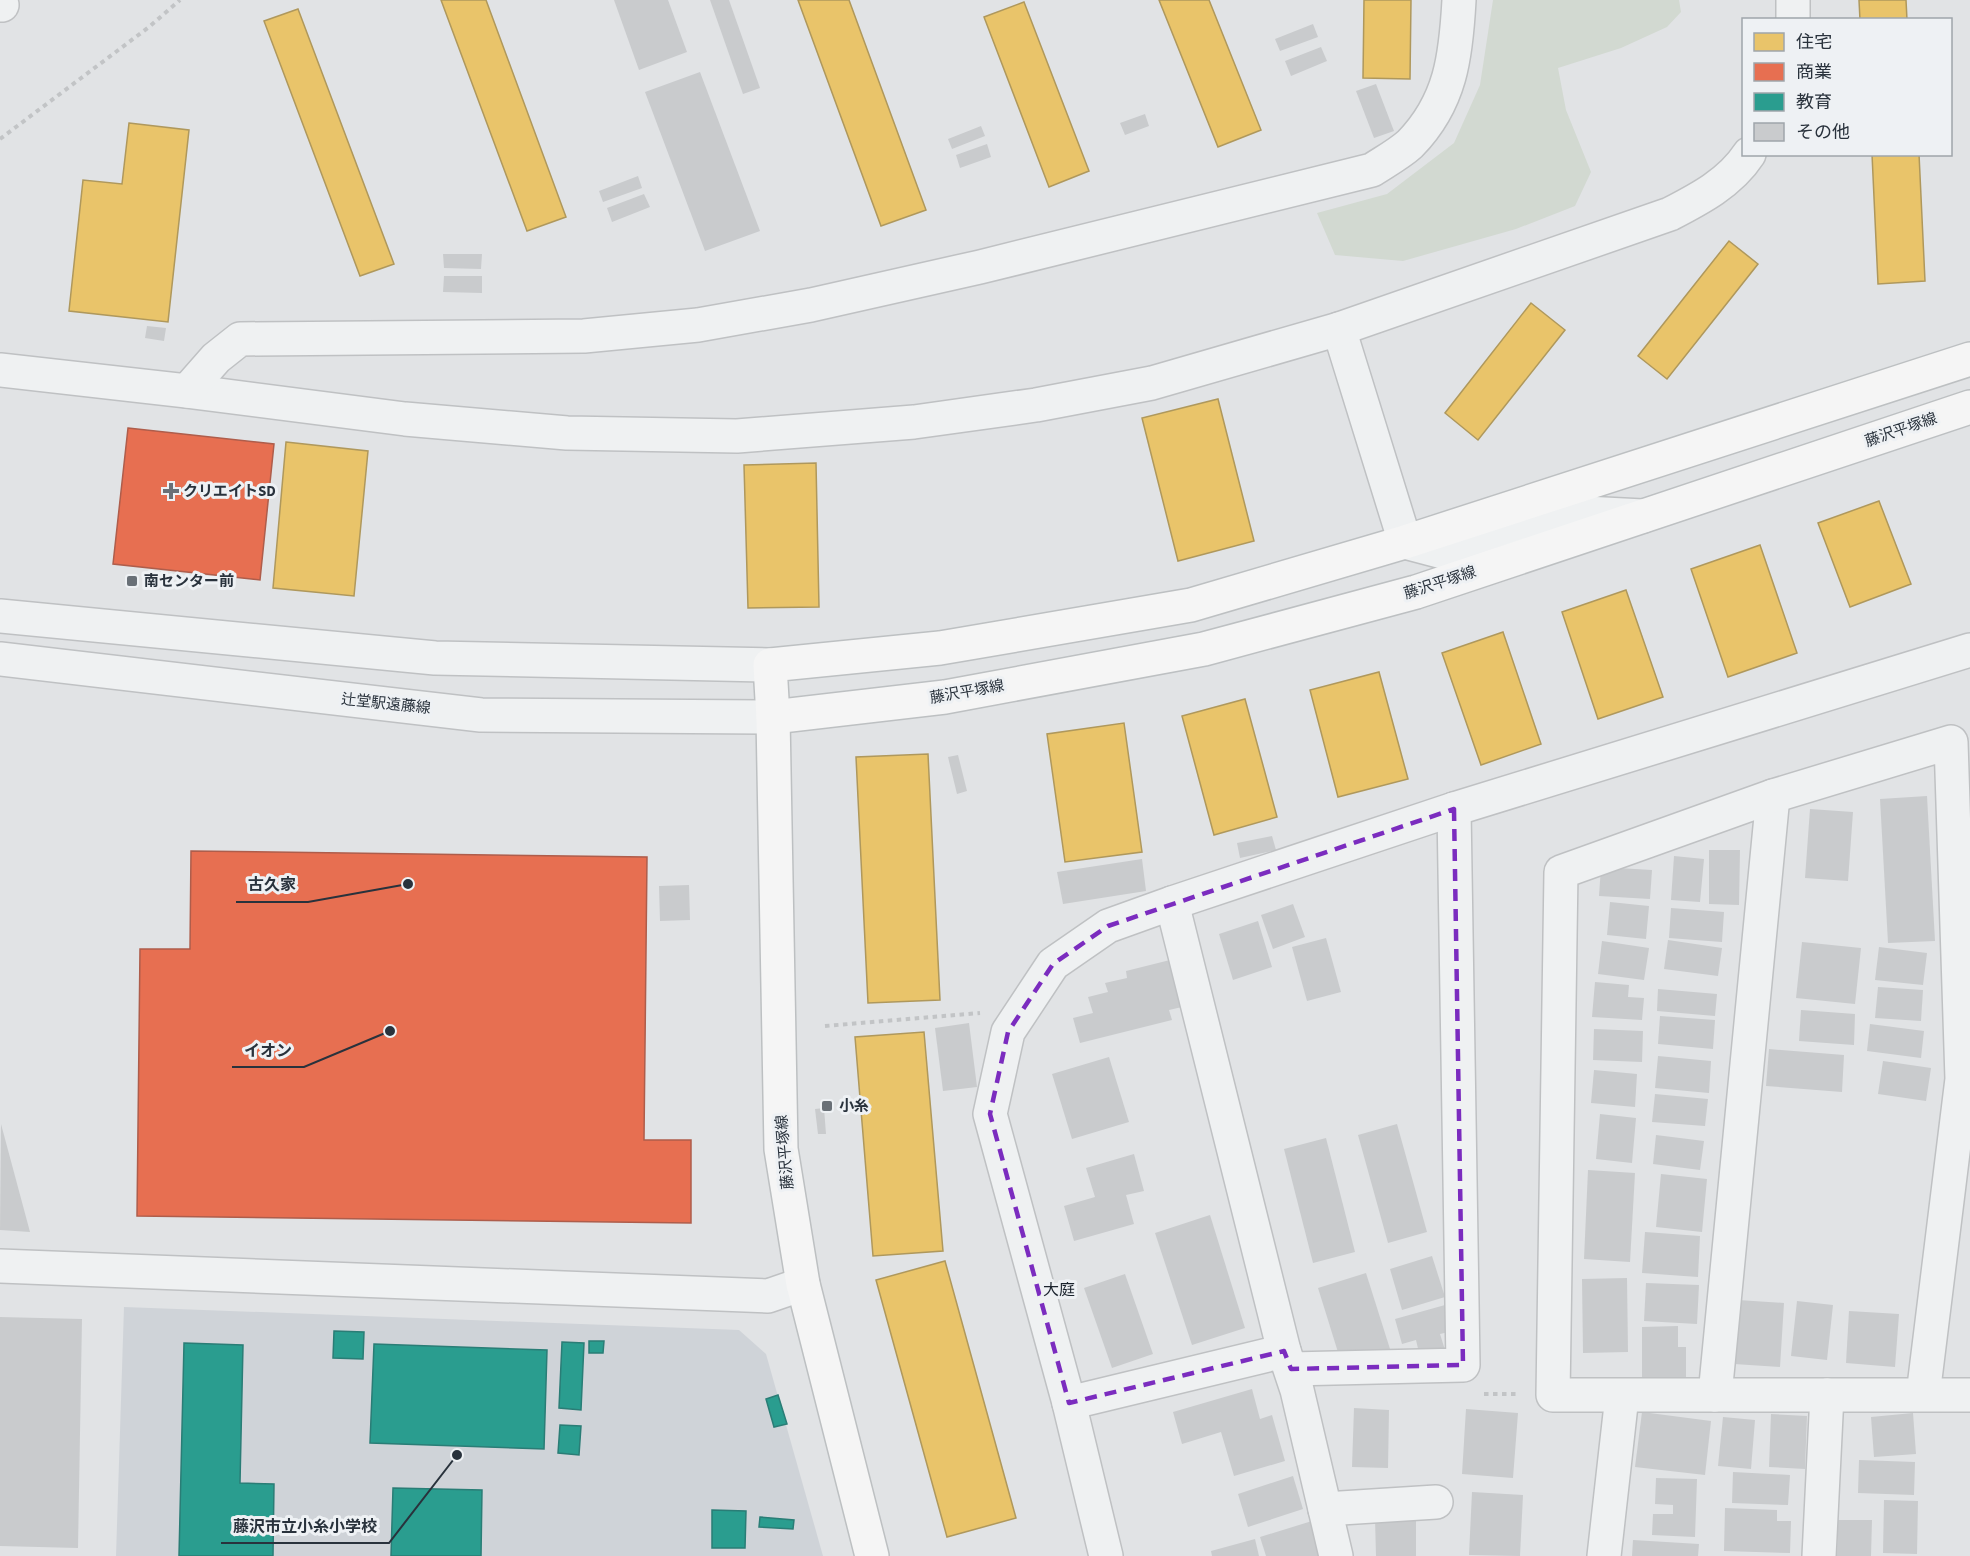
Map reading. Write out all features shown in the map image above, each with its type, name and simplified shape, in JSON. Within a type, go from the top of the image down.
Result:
[{"type":"main road","points":[[773,717],[770,665],[940,648],[1191,605],[1405,542],[1970,359]]},
{"type":"main road","name":"藤沢平塚線","points":[[872,1556],[803,1284],[781,1149],[773,717],[945,697],[1204,649],[1416,592],[1970,406]]},
{"type":"street","points":[[187,391],[216,358],[240,339],[584,336],[698,325],[812,305],[1372,170],[1408,145],[1434,114],[1451,75],[1459,0]]},
{"type":"street","points":[[1792,18],[1793,0]]},
{"type":"street","points":[[0,370],[405,419],[567,433],[737,436],[914,422],[1036,405],[1152,383],[1339,329],[1670,214],[1710,193],[1748,156]]},
{"type":"street","points":[[1339,329],[1405,542],[1458,555],[1585,513],[1644,516]]},
{"type":"street","points":[[0,616],[435,658],[770,665]]},
{"type":"street","points":[[1096,1553],[1069,1403],[990,1114],[1008,1032],[1053,964],[1108,926],[1172,903],[1454,809],[1970,650]]},
{"type":"street","name":"辻堂駅遠藤線","points":[[0,659],[481,715],[773,717]]},
{"type":"street","points":[[1923,1395],[1962,1079],[1951,742],[1773,796],[1561,872],[1554,1395],[1622,1396],[1970,1395]]},
{"type":"street","points":[[1715,1395],[1773,796]]},
{"type":"street","points":[[1069,1403],[1288,1360],[1463,1365],[1454,809]]},
{"type":"street","points":[[1172,903],[1336,1556]]},
{"type":"street","points":[[0,1266],[768,1296],[803,1284]]},
{"type":"street","points":[[1819,1556],[1827,1395]]},
{"type":"street","points":[[1604,1556],[1622,1396]]},
{"type":"street","points":[[1325,1509],[1436,1502]]},
{"type":"path","points":[[0,140],[149,27],[180,0]]},
{"type":"path","points":[[825,1026],[990,1012]]},
{"type":"highlighted area","points":[[1454,809],[1463,1365],[1291,1369],[1284,1351],[1069,1403],[990,1114],[1008,1032],[1053,964],[1108,926]]},
{"type":"shaded area","points":[[1493,0],[1679,0],[1681,12],[1667,27],[1621,48],[1558,68],[1566,110],[1591,172],[1575,206],[1516,229],[1403,261],[1335,255],[1317,213],[1387,194],[1454,143],[1480,85]]},
{"type":"shaded area","points":[[124,1307],[739,1330],[766,1354],[823,1556],[116,1556]]},
{"type":"building: 住宅","points":[[441,0],[486,0],[566,217],[527,231]]},
{"type":"building: 住宅","points":[[798,0],[849,0],[926,210],[881,226]]},
{"type":"building: 住宅","points":[[1159,0],[1209,0],[1261,130],[1218,147]]},
{"type":"building: 住宅","points":[[1364,0],[1411,0],[1410,79],[1363,78]]},
{"type":"building: 住宅","points":[[1859,0],[1906,0],[1907,18],[1860,18]]},
{"type":"building: 住宅","points":[[1024,2],[1089,171],[1049,187],[984,17]]},
{"type":"building: 住宅","points":[[298,9],[394,264],[360,276],[264,21]]},
{"type":"building: 住宅","points":[[129,123],[189,130],[168,322],[69,311],[83,180],[122,184]]},
{"type":"building: 住宅","points":[[1872,156],[1919,156],[1925,281],[1878,284]]},
{"type":"building: 住宅","points":[[1729,241],[1758,264],[1667,379],[1638,356]]},
{"type":"building: 住宅","points":[[1531,303],[1565,330],[1478,440],[1445,413]]},
{"type":"building: 住宅","points":[[1218,399],[1254,541],[1178,561],[1142,418]]},
{"type":"building: 住宅","points":[[286,442],[368,451],[354,596],[273,588]]},
{"type":"building: 住宅","points":[[816,463],[819,607],[748,608],[744,465]]},
{"type":"building: 住宅","points":[[1879,501],[1911,584],[1850,607],[1818,523]]},
{"type":"building: 住宅","points":[[1760,545],[1797,653],[1728,677],[1691,569]]},
{"type":"building: 住宅","points":[[1626,590],[1663,697],[1598,719],[1562,612]]},
{"type":"building: 住宅","points":[[1503,632],[1541,744],[1481,765],[1442,653]]},
{"type":"building: 住宅","points":[[1379,672],[1408,779],[1338,797],[1310,690]]},
{"type":"building: 住宅","points":[[1245,699],[1277,817],[1214,835],[1182,716]]},
{"type":"building: 住宅","points":[[1124,723],[1142,852],[1065,862],[1047,734]]},
{"type":"building: 住宅","points":[[928,754],[940,1000],[868,1003],[856,757]]},
{"type":"building: 住宅","points":[[924,1032],[943,1251],[873,1256],[855,1037]]},
{"type":"building: 住宅","points":[[945,1261],[1016,1518],[947,1537],[876,1280]]},
{"type":"building: 商業","points":[[128,428],[274,444],[260,580],[113,564]]},
{"type":"building: 商業","points":[[191,851],[647,857],[644,1140],[691,1140],[691,1223],[137,1216],[140,949],[190,949]]},
{"type":"building: 教育","points":[[334,1331],[364,1332],[363,1359],[333,1358]]},
{"type":"building: 教育","points":[[589,1341],[604,1341],[603,1353],[589,1353]]},
{"type":"building: 教育","points":[[562,1342],[584,1343],[581,1410],[559,1408]]},
{"type":"building: 教育","points":[[184,1343],[243,1345],[240,1483],[274,1484],[273,1556],[179,1556]]},
{"type":"building: 教育","points":[[374,1344],[547,1350],[544,1449],[370,1443]]},
{"type":"building: 教育","points":[[778,1395],[787,1424],[774,1427],[766,1399]]},
{"type":"building: 教育","points":[[560,1425],[581,1426],[579,1455],[558,1453]]},
{"type":"building: 教育","points":[[393,1488],[482,1490],[481,1556],[391,1556]]},
{"type":"building: 教育","points":[[712,1510],[746,1511],[745,1548],[712,1548]]},
{"type":"building: 教育","points":[[760,1517],[794,1520],[793,1529],[759,1527]]},
{"type":"building: その他","points":[[614,0],[668,0],[687,52],[639,70]]},
{"type":"building: その他","points":[[710,0],[729,0],[760,88],[743,94]]},
{"type":"building: その他","points":[[1313,24],[1318,37],[1280,51],[1275,39]]},
{"type":"building: その他","points":[[1321,47],[1327,61],[1291,76],[1285,61]]},
{"type":"building: その他","points":[[700,72],[760,231],[705,251],[645,92]]},
{"type":"building: その他","points":[[1376,84],[1394,131],[1374,138],[1356,91]]},
{"type":"building: その他","points":[[1145,114],[1149,126],[1125,135],[1120,123]]},
{"type":"building: その他","points":[[981,126],[985,136],[952,149],[948,139]]},
{"type":"building: その他","points":[[987,144],[991,157],[960,168],[956,155]]},
{"type":"building: その他","points":[[638,176],[642,188],[603,202],[599,191]]},
{"type":"building: その他","points":[[644,194],[650,207],[612,222],[607,208]]},
{"type":"building: その他","points":[[443,254],[482,254],[481,269],[444,268]]},
{"type":"building: その他","points":[[444,276],[482,276],[482,293],[443,292]]},
{"type":"building: その他","points":[[147,326],[166,328],[164,341],[145,338]]},
{"type":"building: その他","points":[[958,755],[967,791],[957,794],[948,757]]},
{"type":"building: その他","points":[[1927,796],[1935,941],[1888,943],[1880,799]]},
{"type":"building: その他","points":[[1810,809],[1853,812],[1848,881],[1805,878]]},
{"type":"building: その他","points":[[1272,836],[1276,850],[1240,858],[1237,843]]},
{"type":"building: その他","points":[[1709,850],[1740,850],[1739,905],[1709,904]]},
{"type":"building: その他","points":[[1674,856],[1704,859],[1700,902],[1671,900]]},
{"type":"building: その他","points":[[1142,859],[1146,891],[1063,904],[1057,872]]},
{"type":"building: その他","points":[[1601,867],[1652,870],[1650,899],[1599,896]]},
{"type":"building: その他","points":[[689,885],[690,920],[660,921],[659,886]]},
{"type":"building: その他","points":[[1610,902],[1649,906],[1646,939],[1607,935]]},
{"type":"building: その他","points":[[1293,904],[1305,937],[1273,949],[1261,915]]},
{"type":"building: その他","points":[[1671,908],[1724,912],[1722,942],[1669,938]]},
{"type":"building: その他","points":[[1258,921],[1272,967],[1233,980],[1219,934]]},
{"type":"building: その他","points":[[1326,938],[1341,992],[1307,1001],[1292,947]]},
{"type":"building: その他","points":[[1668,940],[1722,948],[1718,976],[1664,969]]},
{"type":"building: その他","points":[[1602,941],[1649,948],[1644,980],[1598,974]]},
{"type":"building: その他","points":[[1802,942],[1861,948],[1855,1004],[1796,998]]},
{"type":"building: その他","points":[[1879,947],[1927,953],[1923,985],[1875,980]]},
{"type":"building: その他","points":[[1170,960],[1182,1007],[1169,1010],[1172,1020],[1080,1043],[1073,1018],[1093,1013],[1088,997],[1108,992],[1105,983],[1127,978],[1126,971]]},
{"type":"building: その他","points":[[1595,982],[1629,985],[1628,997],[1644,998],[1642,1020],[1592,1017]]},
{"type":"building: その他","points":[[1878,987],[1923,990],[1921,1021],[1875,1018]]},
{"type":"building: その他","points":[[1658,989],[1717,994],[1715,1016],[1657,1011]]},
{"type":"building: その他","points":[[1801,1010],[1855,1014],[1854,1045],[1799,1041]]},
{"type":"building: その他","points":[[1660,1016],[1715,1020],[1713,1049],[1658,1044]]},
{"type":"building: その他","points":[[969,1023],[977,1087],[943,1091],[935,1028]]},
{"type":"building: その他","points":[[1870,1024],[1924,1031],[1921,1058],[1867,1051]]},
{"type":"building: その他","points":[[1594,1029],[1643,1031],[1642,1062],[1593,1060]]},
{"type":"building: その他","points":[[1769,1049],[1844,1055],[1842,1092],[1766,1086]]},
{"type":"building: その他","points":[[1658,1056],[1711,1061],[1709,1093],[1655,1088]]},
{"type":"building: その他","points":[[1109,1057],[1129,1122],[1072,1139],[1052,1074]]},
{"type":"building: その他","points":[[1883,1061],[1931,1068],[1926,1101],[1878,1094]]},
{"type":"building: その他","points":[[1594,1070],[1637,1074],[1635,1107],[1591,1103]]},
{"type":"building: その他","points":[[1655,1094],[1708,1099],[1705,1126],[1652,1122]]},
{"type":"building: その他","points":[[824,1108],[826,1134],[818,1134],[815,1109]]},
{"type":"building: その他","points":[[1600,1114],[1636,1118],[1632,1163],[1596,1159]]},
{"type":"building: その他","points":[[1,1124],[30,1232],[0,1230]]},
{"type":"building: その他","points":[[1397,1124],[1427,1232],[1388,1243],[1358,1135]]},
{"type":"building: その他","points":[[1656,1135],[1704,1141],[1700,1170],[1653,1164]]},
{"type":"building: その他","points":[[1326,1138],[1355,1252],[1313,1263],[1284,1149]]},
{"type":"building: その他","points":[[1134,1154],[1144,1191],[1126,1195],[1134,1224],[1074,1241],[1064,1206],[1095,1197],[1086,1168]]},
{"type":"building: その他","points":[[1588,1170],[1635,1173],[1630,1262],[1584,1259]]},
{"type":"building: その他","points":[[1661,1174],[1707,1179],[1702,1232],[1656,1227]]},
{"type":"building: その他","points":[[1210,1215],[1245,1328],[1192,1345],[1155,1233]]},
{"type":"building: その他","points":[[1645,1232],[1700,1236],[1698,1277],[1642,1273]]},
{"type":"building: その他","points":[[1432,1256],[1445,1297],[1402,1310],[1390,1269]]},
{"type":"building: その他","points":[[1366,1273],[1390,1349],[1342,1365],[1318,1288]]},
{"type":"building: その他","points":[[1125,1274],[1153,1354],[1112,1368],[1084,1288]]},
{"type":"building: その他","points":[[1627,1278],[1628,1352],[1583,1353],[1582,1279]]},
{"type":"building: その他","points":[[1646,1283],[1699,1285],[1697,1324],[1644,1321]]},
{"type":"building: その他","points":[[1738,1300],[1784,1303],[1780,1367],[1734,1364]]},
{"type":"building: その他","points":[[1797,1301],[1833,1305],[1827,1360],[1791,1356]]},
{"type":"building: その他","points":[[1445,1305],[1453,1331],[1440,1334],[1445,1350],[1420,1357],[1416,1340],[1402,1344],[1395,1319]]},
{"type":"building: その他","points":[[1849,1311],[1899,1314],[1895,1367],[1846,1363]]},
{"type":"building: その他","points":[[0,1317],[82,1319],[78,1548],[0,1546]]},
{"type":"building: その他","points":[[1678,1326],[1678,1347],[1686,1347],[1686,1379],[1642,1380],[1642,1327]]},
{"type":"building: その他","points":[[1252,1389],[1260,1419],[1272,1415],[1285,1461],[1234,1476],[1221,1432],[1182,1444],[1173,1412]]},
{"type":"building: その他","points":[[1354,1408],[1389,1410],[1388,1468],[1352,1467]]},
{"type":"building: その他","points":[[1466,1409],[1518,1413],[1513,1478],[1462,1474]]},
{"type":"building: その他","points":[[1642,1412],[1711,1421],[1705,1475],[1635,1467]]},
{"type":"building: その他","points":[[1913,1413],[1916,1454],[1874,1457],[1871,1417]]},
{"type":"building: その他","points":[[1771,1414],[1807,1416],[1805,1469],[1769,1467]]},
{"type":"building: その他","points":[[1723,1417],[1755,1420],[1751,1469],[1718,1466]]},
{"type":"building: その他","points":[[1859,1460],[1915,1462],[1914,1495],[1858,1493]]},
{"type":"building: その他","points":[[1733,1472],[1790,1475],[1788,1505],[1732,1503]]},
{"type":"building: その他","points":[[1293,1476],[1303,1509],[1248,1527],[1238,1494]]},
{"type":"building: その他","points":[[1656,1478],[1697,1479],[1695,1537],[1652,1535],[1653,1514],[1673,1514],[1673,1505],[1655,1504]]},
{"type":"building: その他","points":[[1472,1492],[1523,1495],[1520,1556],[1469,1555]]},
{"type":"building: その他","points":[[1884,1500],[1918,1501],[1917,1554],[1883,1553]]},
{"type":"building: その他","points":[[1725,1508],[1777,1510],[1777,1521],[1791,1521],[1790,1553],[1724,1551]]},
{"type":"building: その他","points":[[1375,1518],[1416,1518],[1416,1556],[1376,1556]]},
{"type":"building: その他","points":[[1838,1520],[1872,1520],[1871,1556],[1837,1556]]},
{"type":"building: その他","points":[[1312,1521],[1322,1556],[1266,1556],[1260,1537]]},
{"type":"building: その他","points":[[1255,1539],[1259,1556],[1212,1556],[1211,1551]]},
{"type":"building: その他","points":[[1633,1540],[1699,1544],[1698,1556],[1632,1556]]},
{"type":"place","name":"クリエイトSD","points":[[171,491]]},
{"type":"place","name":"南センター前","points":[[132,581]]},
{"type":"place","name":"古久家","points":[[408,884]]},
{"type":"place","name":"イオン","points":[[390,1031]]},
{"type":"place","name":"小糸","points":[[827,1106]]},
{"type":"place","name":"藤沢市立小糸小学校","points":[[457,1455]]},
{"type":"district","name":"大庭","points":[[1059,1290]]}]
